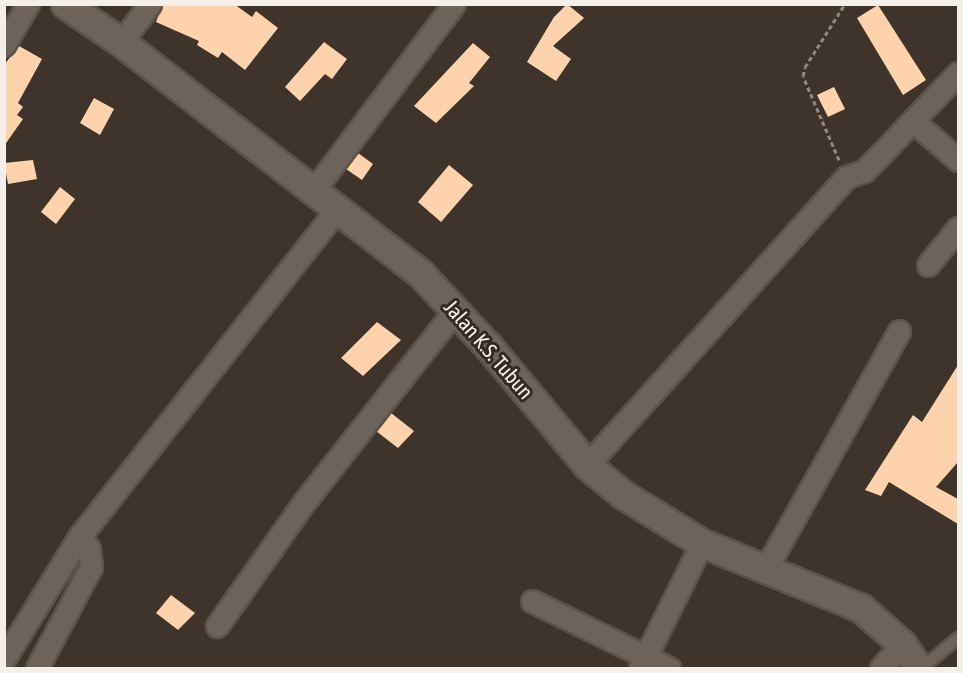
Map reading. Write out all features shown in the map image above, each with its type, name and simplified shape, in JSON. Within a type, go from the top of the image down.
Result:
[{"type":"street","points":[[4,45],[28,4]]},
{"type":"street","name":"Jalan K.S. Tubun","points":[[65,4],[121,42],[421,274],[456,309],[587,465],[622,494],[702,543],[861,608],[902,644],[920,669]]},
{"type":"street","points":[[121,42],[150,4]]},
{"type":"street","points":[[313,191],[454,4]]},
{"type":"street","points":[[587,465],[846,177],[864,171],[958,73]]},
{"type":"street","points":[[913,121],[958,160]]},
{"type":"street","points":[[4,659],[80,536],[337,209]]},
{"type":"street","points":[[928,265],[958,228]]},
{"type":"street","points":[[217,626],[305,501],[456,309]]},
{"type":"street","points":[[765,570],[900,331]]},
{"type":"street","points":[[37,669],[91,567],[88,549],[80,536]]},
{"type":"street","points":[[643,662],[702,543]]},
{"type":"street","points":[[532,601],[643,662],[669,669]]},
{"type":"street","points":[[881,669],[902,644]]},
{"type":"lane","points":[[920,669],[958,638]]},
{"type":"path","points":[[845,4],[805,67],[803,76],[846,177]]},
{"type":"building","points":[[163,4],[234,4],[252,17],[256,11],[278,28],[245,70],[222,52],[218,58],[197,45],[199,41],[156,22]]},
{"type":"building","points":[[567,4],[584,18],[553,46],[571,59],[556,81],[527,62],[554,17]]},
{"type":"building","points":[[878,5],[926,80],[903,95],[857,18]]},
{"type":"building","points":[[324,42],[347,59],[332,79],[325,74],[300,101],[285,87]]},
{"type":"building","points":[[473,43],[490,57],[469,83],[474,86],[436,123],[414,106]]},
{"type":"building","points":[[19,46],[42,59],[18,103],[23,107],[17,115],[23,119],[4,146],[4,65]]},
{"type":"building","points":[[834,87],[845,109],[828,117],[817,95]]},
{"type":"building","points":[[94,98],[114,109],[100,135],[80,123]]},
{"type":"building","points":[[358,153],[373,164],[362,180],[346,169]]},
{"type":"building","points":[[33,160],[37,179],[8,184],[4,163]]},
{"type":"building","points":[[449,165],[473,185],[441,222],[418,202]]},
{"type":"building","points":[[60,187],[75,199],[56,224],[41,212]]},
{"type":"building","points":[[377,322],[401,340],[363,376],[341,358]]},
{"type":"building","points":[[958,365],[958,462],[936,487],[958,499],[958,524],[889,482],[881,496],[865,490],[913,415],[922,422]]},
{"type":"building","points":[[391,413],[414,431],[398,448],[376,431]]},
{"type":"building","points":[[171,595],[195,613],[178,630],[156,613]]}]
